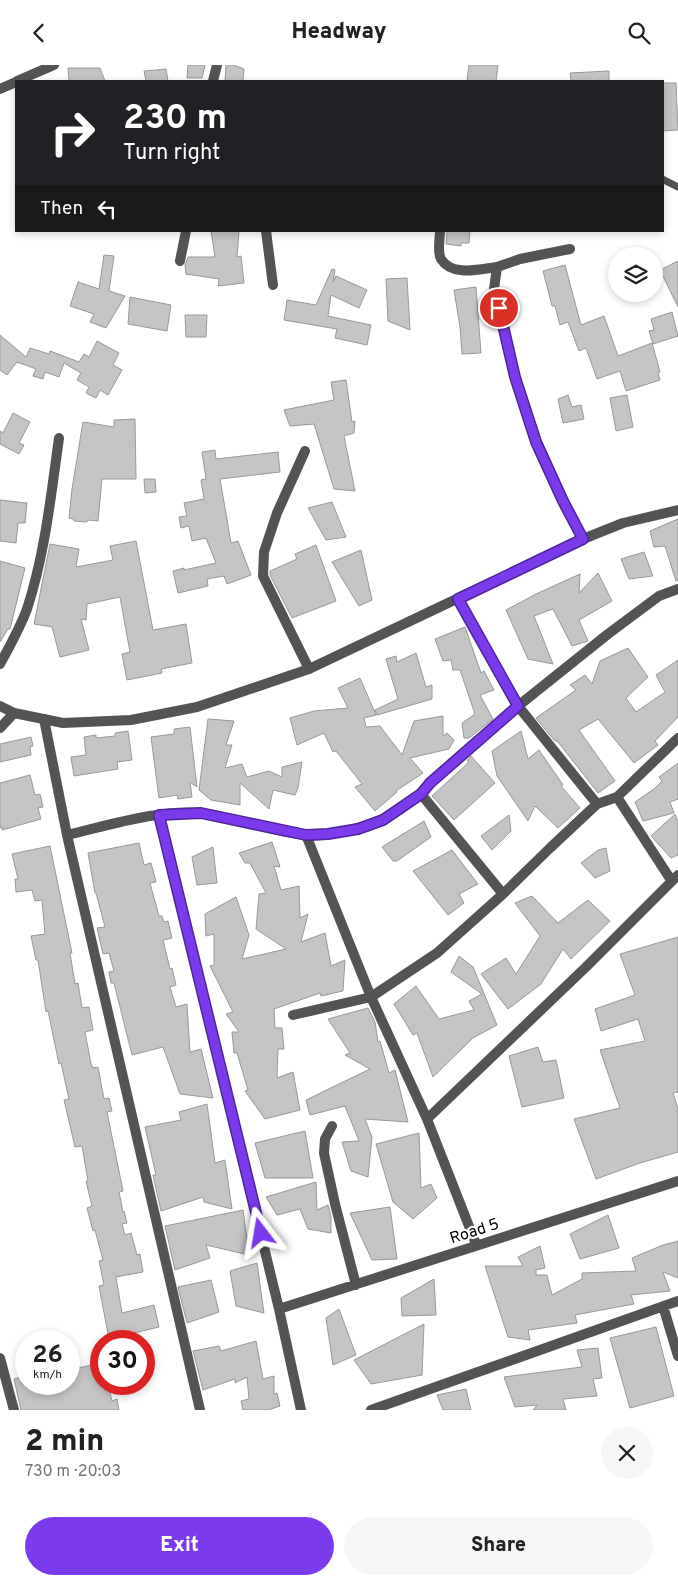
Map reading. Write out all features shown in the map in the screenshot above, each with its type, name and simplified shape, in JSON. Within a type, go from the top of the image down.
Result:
[{"type":"street","points":[[21,80],[54,65]]},
{"type":"street","points":[[213,80],[216,65]]},
{"type":"street","points":[[0,89],[15,83]]},
{"type":"street","points":[[180,261],[186,232]]},
{"type":"street","points":[[266,232],[273,285]]},
{"type":"street","points":[[440,232],[439,253],[441,259],[449,267],[464,271],[497,267],[520,259],[570,249]]},
{"type":"street","points":[[497,267],[494,289],[515,377],[536,442],[583,539]]},
{"type":"street","points":[[0,664],[27,610],[36,579],[48,516],[58,438]]},
{"type":"street","points":[[305,451],[276,513],[264,552],[263,576],[309,669]]},
{"type":"street","points":[[0,706],[14,713],[63,723],[131,721],[197,707],[309,669],[583,539],[623,523],[678,510]]},
{"type":"street","points":[[67,835],[159,815],[201,813],[306,835],[328,834],[366,826],[383,820],[421,794],[430,783],[518,706],[600,640],[659,596],[678,589]]},
{"type":"street","points":[[458,599],[518,706],[597,804]]},
{"type":"street","points":[[0,728],[14,713]]},
{"type":"street","points":[[44,719],[67,835],[200,1410]]},
{"type":"street","points":[[293,1015],[371,997],[437,953],[503,894],[597,804],[617,797],[678,738]]},
{"type":"street","points":[[421,794],[503,894]]},
{"type":"street","points":[[427,1119],[586,967],[674,877],[617,797]]},
{"type":"street","points":[[159,815],[279,1309],[301,1410]]},
{"type":"street","points":[[306,835],[371,997],[427,1119],[476,1245]]},
{"type":"street","points":[[332,1126],[325,1139],[324,1153],[356,1285]]},
{"type":"street","name":"Road 5","points":[[279,1309],[678,1181]]},
{"type":"street","points":[[371,1410],[678,1301]]},
{"type":"street","points":[[663,1306],[678,1356]]},
{"type":"street","points":[[0,1358],[14,1410]]},
{"type":"lane","points":[[664,180],[678,187]]},
{"type":"building","points":[[188,65],[205,65],[202,78],[187,78]]},
{"type":"building","points":[[226,65],[234,65],[244,69],[243,80],[225,80]]},
{"type":"building","points":[[469,65],[498,65],[496,80],[467,80]]},
{"type":"building","points":[[68,68],[100,68],[105,80],[69,80]]},
{"type":"building","points":[[166,69],[168,80],[146,80],[144,71]]},
{"type":"building","points":[[609,71],[609,80],[571,80],[570,73]]},
{"type":"building","points":[[664,83],[676,83],[678,130],[664,131]]},
{"type":"building","points":[[211,232],[239,232],[237,257],[241,256],[244,283],[218,286],[219,279],[186,274],[185,265],[188,257],[215,257]]},
{"type":"building","points":[[447,232],[470,232],[469,243],[461,243],[461,246],[446,244]]},
{"type":"building","points":[[104,255],[114,256],[109,291],[125,296],[106,328],[90,322],[94,314],[70,306],[78,282],[99,289]]},
{"type":"building","points":[[678,261],[678,307],[663,276],[663,268]]},
{"type":"building","points":[[565,265],[581,325],[604,316],[618,356],[652,343],[660,372],[658,373],[660,380],[626,391],[620,371],[597,379],[586,348],[579,351],[568,322],[560,325],[555,306],[552,306],[543,271]]},
{"type":"building","points":[[332,269],[335,270],[333,282],[336,276],[367,290],[359,308],[331,295],[328,316],[371,325],[367,345],[335,338],[337,329],[284,320],[287,300],[316,305]]},
{"type":"building","points":[[407,278],[410,330],[388,321],[386,279]]},
{"type":"building","points":[[476,287],[481,353],[462,354],[454,290]]},
{"type":"building","points":[[130,297],[171,305],[167,331],[128,324]]},
{"type":"building","points":[[672,312],[678,336],[653,344],[649,331],[654,330],[651,319]]},
{"type":"building","points":[[185,315],[207,315],[206,337],[186,337]]},
{"type":"building","points":[[0,335],[26,357],[30,348],[49,354],[50,351],[79,362],[84,354],[89,357],[97,341],[119,353],[113,365],[122,370],[108,395],[100,390],[96,398],[86,393],[89,387],[77,380],[81,373],[64,363],[59,377],[45,372],[43,379],[33,376],[36,369],[17,362],[7,375],[0,370]]},
{"type":"building","points":[[346,380],[352,422],[355,421],[354,433],[344,436],[355,491],[334,489],[314,424],[290,426],[284,410],[334,400],[331,382]]},
{"type":"building","points":[[568,395],[572,407],[581,405],[584,419],[563,423],[558,399]]},
{"type":"building","points":[[627,395],[633,427],[616,431],[610,398]]},
{"type":"building","points":[[13,413],[30,422],[19,443],[24,445],[19,454],[0,444],[0,431],[3,433]]},
{"type":"building","points":[[135,419],[136,479],[102,479],[98,521],[74,521],[74,519],[69,518],[83,422],[114,427],[114,420]]},
{"type":"building","points":[[215,450],[216,459],[278,452],[280,472],[220,479],[231,543],[238,541],[251,575],[227,584],[224,576],[207,579],[208,586],[178,593],[173,571],[216,563],[206,538],[192,541],[189,526],[181,528],[179,517],[187,516],[184,503],[204,499],[201,480],[206,479],[202,452]]},
{"type":"building","points":[[144,479],[155,479],[156,492],[145,493]]},
{"type":"building","points":[[0,500],[27,503],[25,523],[18,523],[16,543],[0,541]]},
{"type":"building","points":[[332,502],[346,537],[326,540],[308,508]]},
{"type":"building","points":[[678,519],[678,580],[676,581],[665,546],[654,547],[650,531]]},
{"type":"building","points":[[136,541],[153,630],[186,624],[192,663],[161,669],[162,673],[127,680],[122,654],[130,652],[120,597],[87,604],[86,620],[81,619],[89,650],[60,657],[52,627],[34,624],[50,544],[79,549],[76,567],[113,560],[110,546]]},
{"type":"building","points":[[316,545],[336,601],[292,618],[270,575],[270,571],[297,559],[295,554]]},
{"type":"building","points":[[361,550],[372,600],[359,606],[332,562]]},
{"type":"building","points":[[644,552],[653,576],[629,579],[621,559]]},
{"type":"building","points":[[0,561],[25,568],[10,629],[8,629],[0,642]]},
{"type":"building","points":[[598,573],[612,601],[579,620],[588,641],[572,646],[553,609],[534,616],[553,664],[528,659],[506,610],[580,574],[579,593]]},
{"type":"building","points":[[465,627],[481,673],[484,671],[494,690],[480,695],[493,719],[469,738],[464,738],[462,723],[475,714],[460,670],[453,670],[451,660],[443,661],[435,639]]},
{"type":"building","points":[[628,648],[648,677],[626,698],[636,712],[665,692],[656,675],[678,660],[678,717],[655,741],[658,745],[634,763],[598,719],[579,730],[615,781],[598,793],[558,742],[554,740],[536,718],[576,690],[570,685],[585,675],[592,684],[600,661]]},
{"type":"building","points":[[416,653],[426,687],[432,685],[432,699],[377,715],[375,710],[398,699],[386,659],[396,656],[397,662]]},
{"type":"building","points":[[360,678],[376,715],[364,718],[366,727],[380,726],[402,755],[414,721],[443,716],[443,736],[447,733],[454,740],[449,749],[410,758],[423,773],[396,791],[375,811],[355,787],[362,784],[336,751],[333,752],[324,733],[297,745],[290,718],[314,711],[348,708],[338,688]]},
{"type":"building","points":[[208,719],[234,721],[226,745],[232,745],[225,768],[242,764],[247,777],[269,771],[282,777],[282,767],[302,762],[295,795],[273,790],[269,809],[240,783],[240,805],[211,800],[199,790]]},
{"type":"building","points":[[190,727],[197,787],[190,782],[192,797],[178,799],[177,795],[159,798],[151,737],[174,734],[174,729]]},
{"type":"building","points":[[128,731],[132,760],[117,762],[118,769],[74,776],[71,757],[86,755],[84,737],[96,735],[96,738],[115,736],[115,733]]},
{"type":"building","points":[[521,731],[528,759],[539,750],[563,785],[561,786],[580,808],[558,828],[535,806],[528,821],[497,776],[492,751]]},
{"type":"building","points":[[31,737],[33,746],[30,747],[31,755],[0,762],[0,744]]},
{"type":"building","points":[[471,756],[495,783],[454,820],[432,796],[468,763],[468,759]]},
{"type":"building","points":[[678,763],[678,799],[670,802],[674,813],[643,821],[635,802],[655,788],[662,781],[659,777]]},
{"type":"building","points":[[30,775],[35,795],[40,794],[43,807],[38,808],[41,819],[2,830],[2,827],[0,828],[0,783]]},
{"type":"building","points":[[675,814],[678,822],[678,855],[671,858],[651,836]]},
{"type":"building","points":[[509,815],[511,831],[492,850],[481,836]]},
{"type":"building","points":[[424,821],[431,837],[397,861],[393,861],[382,847]]},
{"type":"building","points":[[272,842],[280,867],[274,866],[281,890],[299,886],[300,918],[308,914],[301,942],[325,933],[331,966],[345,960],[343,991],[321,996],[320,993],[274,1009],[275,1028],[282,1028],[284,1049],[278,1049],[277,1078],[293,1072],[300,1110],[265,1119],[245,1091],[248,1090],[237,1053],[234,1053],[232,1032],[239,1032],[226,1014],[233,1012],[210,966],[214,965],[214,934],[206,936],[205,914],[236,897],[249,935],[242,959],[286,949],[256,929],[259,894],[266,893],[250,863],[245,863],[239,853]]},
{"type":"building","points":[[139,843],[144,865],[151,863],[156,882],[150,883],[159,916],[162,916],[164,922],[168,921],[172,938],[163,940],[176,985],[170,987],[176,1007],[187,1004],[190,1052],[201,1049],[213,1098],[180,1094],[163,1047],[132,1055],[114,983],[111,983],[109,972],[114,971],[109,953],[103,954],[97,928],[105,927],[95,893],[88,853]]},
{"type":"building","points":[[50,846],[72,953],[70,953],[75,984],[78,983],[82,1008],[89,1007],[93,1030],[85,1032],[91,1064],[93,1068],[98,1067],[104,1099],[109,1098],[112,1111],[107,1112],[123,1191],[119,1192],[127,1223],[122,1224],[125,1235],[131,1233],[137,1255],[140,1254],[143,1272],[116,1277],[122,1313],[154,1305],[159,1327],[146,1330],[107,1330],[99,1286],[104,1285],[99,1261],[103,1260],[87,1208],[92,1206],[86,1181],[88,1181],[82,1146],[75,1147],[64,1100],[69,1099],[61,1063],[59,1064],[48,1011],[46,1012],[38,960],[36,960],[31,936],[45,934],[42,900],[35,901],[32,890],[16,892],[15,879],[18,879],[12,854]]},
{"type":"building","points":[[213,847],[217,883],[197,885],[192,857]]},
{"type":"building","points":[[606,848],[610,871],[595,878],[581,863],[598,850]]},
{"type":"building","points":[[452,850],[478,884],[459,894],[464,903],[448,915],[413,871]]},
{"type":"building","points":[[532,896],[558,923],[588,900],[610,921],[571,959],[563,949],[541,984],[508,1009],[481,974],[506,958],[516,974],[540,936],[515,903]]},
{"type":"building","points":[[678,937],[678,1092],[673,1093],[678,1109],[678,1152],[596,1179],[574,1119],[620,1108],[600,1050],[645,1041],[638,1019],[601,1031],[595,1009],[635,995],[620,954]]},
{"type":"building","points":[[459,956],[473,967],[497,1025],[473,1038],[433,1077],[417,1033],[413,1035],[394,1004],[416,986],[439,1019],[474,1010],[469,1001],[482,994],[451,972]]},
{"type":"building","points":[[368,1008],[375,1022],[378,1042],[380,1041],[389,1073],[395,1070],[408,1122],[365,1119],[372,1137],[368,1177],[351,1171],[342,1142],[359,1141],[345,1106],[310,1115],[306,1100],[370,1069],[345,1055],[350,1053],[328,1019]]},
{"type":"building","points":[[538,1047],[543,1062],[556,1060],[564,1098],[522,1107],[509,1056]]},
{"type":"building","points":[[207,1104],[215,1163],[225,1160],[232,1209],[204,1202],[203,1197],[161,1211],[153,1175],[156,1175],[145,1127],[181,1120],[179,1112]]},
{"type":"building","points":[[305,1131],[313,1178],[265,1178],[255,1143]]},
{"type":"building","points":[[419,1133],[421,1188],[431,1184],[437,1198],[413,1219],[393,1202],[376,1144]]},
{"type":"building","points":[[316,1182],[317,1210],[328,1205],[331,1216],[331,1233],[308,1229],[300,1209],[277,1215],[266,1197]]},
{"type":"building","points":[[390,1207],[397,1259],[372,1260],[350,1213]]},
{"type":"building","points":[[243,1210],[249,1255],[206,1245],[210,1258],[175,1270],[165,1226]]},
{"type":"building","points":[[608,1215],[619,1248],[580,1259],[570,1234]]},
{"type":"building","points":[[678,1241],[678,1278],[663,1272],[670,1291],[631,1295],[634,1304],[575,1315],[577,1323],[528,1330],[530,1340],[508,1337],[485,1266],[523,1266],[518,1257],[540,1246],[545,1268],[536,1270],[536,1275],[547,1275],[552,1295],[582,1279],[582,1273],[636,1271],[632,1258]]},
{"type":"building","points":[[257,1263],[264,1313],[236,1306],[230,1271]]},
{"type":"building","points":[[434,1279],[436,1315],[402,1316],[401,1298]]},
{"type":"building","points":[[211,1280],[219,1312],[187,1323],[178,1287]]},
{"type":"building","points":[[339,1309],[356,1355],[333,1365],[326,1318]]},
{"type":"building","points":[[424,1324],[422,1375],[371,1384],[354,1360]]},
{"type":"building","points":[[656,1327],[674,1396],[630,1408],[610,1338]]},
{"type":"building","points":[[256,1341],[263,1379],[274,1376],[274,1394],[277,1393],[280,1406],[268,1410],[243,1410],[241,1401],[249,1399],[247,1377],[235,1383],[235,1379],[203,1390],[193,1351],[219,1346],[221,1351]]},
{"type":"building","points":[[598,1348],[602,1378],[593,1379],[597,1396],[563,1399],[566,1410],[533,1410],[537,1405],[515,1407],[504,1377],[582,1367],[577,1350]]},
{"type":"building","points":[[90,1365],[90,1395],[111,1395],[112,1401],[117,1399],[119,1410],[21,1410],[18,1395],[80,1395],[80,1368]]},
{"type":"building","points":[[466,1389],[471,1410],[443,1410],[437,1395]]},
{"type":"route","points":[[261,1233],[159,815],[201,813],[306,835],[328,834],[358,829],[383,820],[421,794],[430,783],[518,706],[458,599],[583,539],[536,442],[515,377],[499,308]]}]
